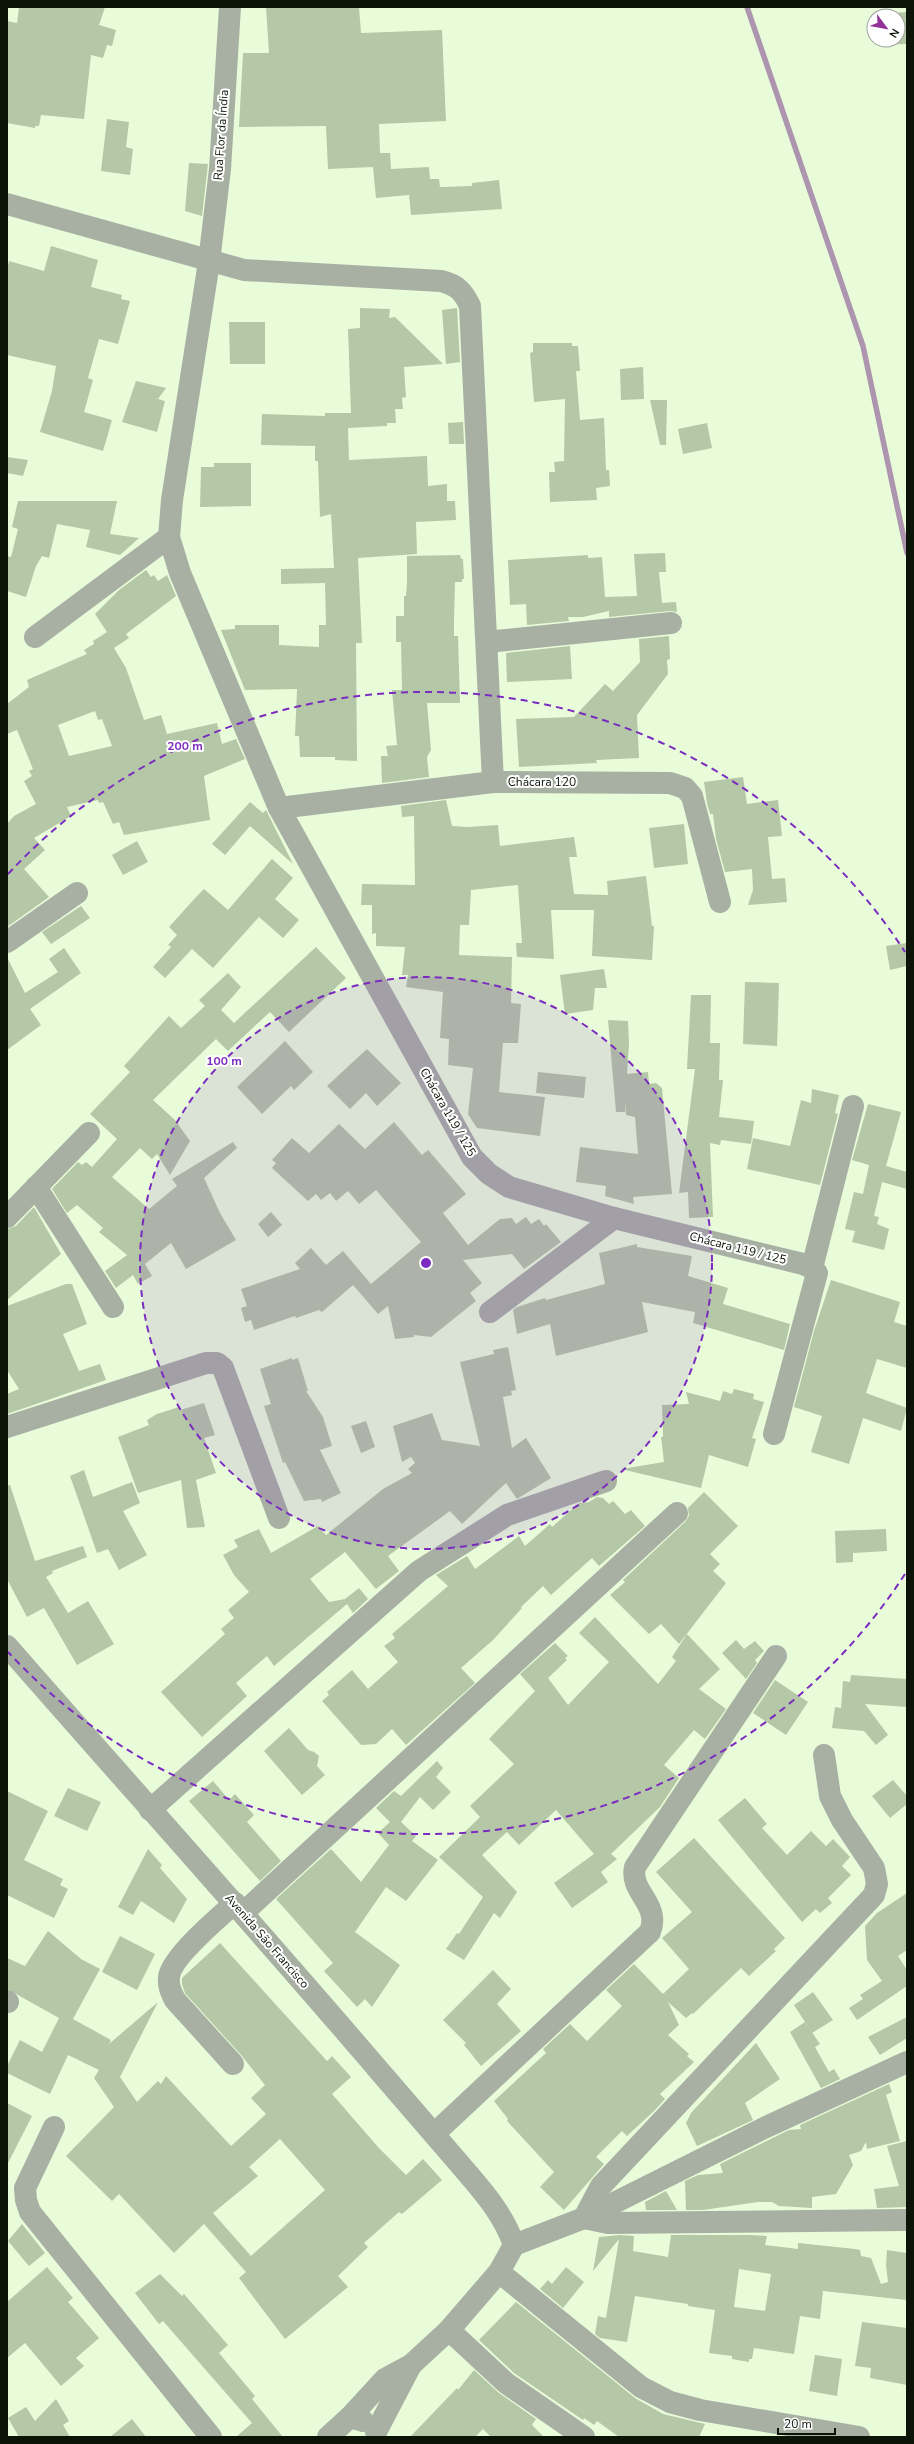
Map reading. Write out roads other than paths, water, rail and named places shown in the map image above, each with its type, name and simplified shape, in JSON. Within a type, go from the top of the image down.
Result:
[{"type":"street","name":"Rua Flor da Índia","points":[[169,537],[172,500],[209,262],[220,169],[230,7]]},
{"type":"street","points":[[7,204],[209,262],[244,270],[441,281],[454,284],[463,292],[470,306],[493,782]]},
{"type":"street","points":[[35,637],[169,537]]},
{"type":"street","name":"Chácara 119 / 125","points":[[169,537],[180,572],[280,808],[472,1157],[489,1174],[509,1186],[614,1218],[814,1270]]},
{"type":"street","points":[[487,642],[671,623]]},
{"type":"street","name":"Chácara 120","points":[[280,808],[493,782],[670,783],[685,788],[692,796],[720,902]]},
{"type":"street","points":[[7,942],[77,892]]},
{"type":"street","points":[[774,1434],[853,1106]]},
{"type":"street","points":[[7,1217],[89,1133]]},
{"type":"street","points":[[36,1187],[113,1307]]},
{"type":"street","points":[[490,1312],[614,1218]]},
{"type":"street","points":[[7,1427],[206,1363],[217,1363],[223,1368],[279,1518]]},
{"type":"street","points":[[150,1810],[419,1571],[507,1515],[606,1481]]},
{"type":"street","points":[[233,2064],[175,2000],[169,1988],[169,1975],[183,1954],[239,1908],[677,1513]]},
{"type":"street","name":"Avenida São Francisco","points":[[7,1646],[150,1810],[239,1908],[492,2202],[508,2227],[514,2245]]},
{"type":"street","points":[[434,2134],[650,1932],[654,1923],[652,1912],[634,1879],[635,1867],[776,1656]]},
{"type":"street","points":[[584,2218],[601,2186],[874,1895],[877,1884],[874,1868],[842,1820],[830,1796],[824,1755]]},
{"type":"street","points":[[328,2437],[350,2417],[386,2379],[411,2365],[449,2330],[499,2272],[514,2245],[584,2218],[764,2128],[907,2062]]},
{"type":"street","points":[[54,2127],[26,2188],[26,2200],[30,2212],[211,2437]]},
{"type":"street","points":[[584,2218],[608,2223],[907,2220]]},
{"type":"street","points":[[499,2272],[641,2387],[670,2402],[700,2410],[860,2437]]},
{"type":"street","points":[[449,2330],[506,2382],[584,2437]]},
{"type":"street","points":[[350,2417],[366,2422],[376,2435],[411,2365]]},
{"type":"waterway","points":[[747,7],[863,346],[907,553]]}]
